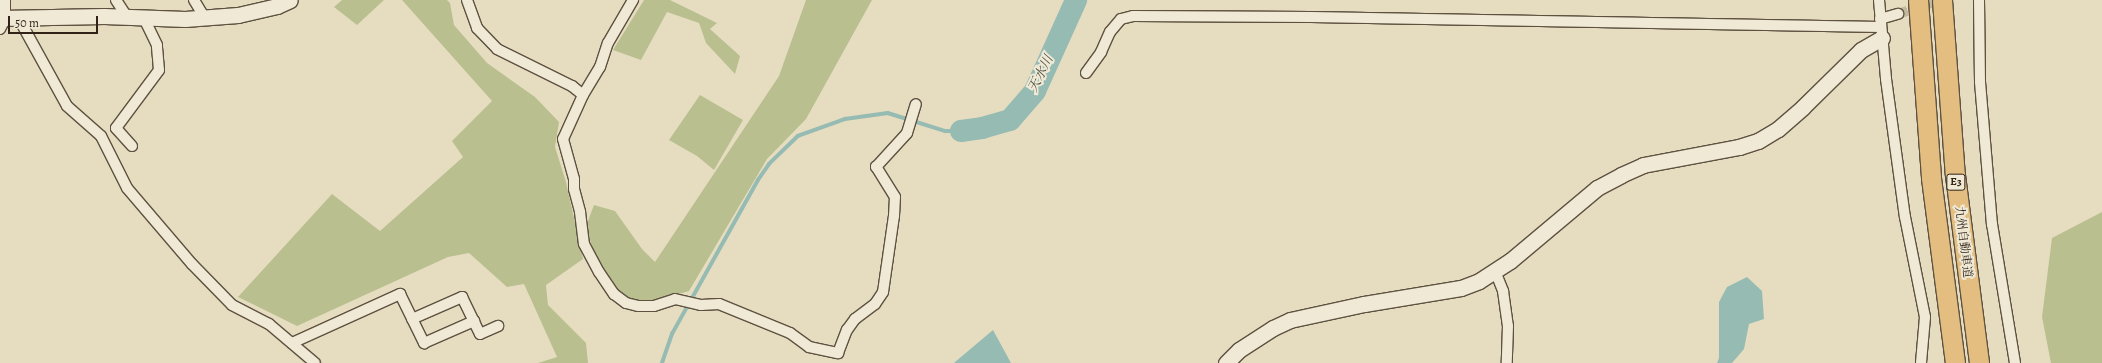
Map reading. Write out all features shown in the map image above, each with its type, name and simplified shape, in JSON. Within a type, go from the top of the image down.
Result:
[{"type":"highway","name":"九州自動車道","points":[[1918,0],[1931,178],[1955,363]]},
{"type":"highway","name":"九州自動車道","points":[[1942,0],[1955,175],[1979,363]]},
{"type":"street","points":[[5,0],[6,21],[67,106],[101,136],[127,188],[132,194],[192,264],[232,306],[268,324],[315,363]]},
{"type":"street","points":[[116,0],[127,17]]},
{"type":"street","points":[[194,0],[205,18]]},
{"type":"street","points":[[467,0],[477,28],[497,49],[572,86],[583,95]]},
{"type":"street","points":[[633,0],[608,43],[600,67],[583,95],[563,139],[574,179],[574,189],[580,212],[584,244],[599,272],[614,294],[626,303],[638,306],[654,306],[675,300],[701,305],[719,304],[790,333],[809,347],[838,353],[847,330],[855,319],[875,304],[883,292],[894,216],[895,197],[876,167],[907,133],[916,104]]},
{"type":"street","points":[[1879,0],[1881,28],[1905,217],[1924,317],[1921,363]]},
{"type":"street","points":[[1979,0],[1980,82],[1992,224],[2015,363]]},
{"type":"street","points":[[6,21],[127,17],[185,19],[205,18],[238,15],[280,2]]},
{"type":"street","points":[[1226,363],[1239,350],[1273,328],[1290,320],[1364,304],[1461,288],[1479,281],[1495,272],[1597,188],[1643,165],[1739,147],[1758,141],[1778,129],[1803,108],[1881,28],[1898,14]]},
{"type":"street","points":[[1086,73],[1101,52],[1110,32],[1121,19],[1133,16],[1311,17],[1881,28]]},
{"type":"street","points":[[132,146],[116,128],[159,70],[157,45],[144,18]]},
{"type":"street","points":[[1495,272],[1503,291],[1508,326],[1507,363]]},
{"type":"street","points":[[292,343],[400,294],[424,343],[474,321]]},
{"type":"street","points":[[412,319],[462,297],[480,334],[498,326]]},
{"type":"green space","points":[[342,0],[384,0],[357,25],[334,7]]},
{"type":"green space","points":[[402,0],[447,0],[450,3],[454,25],[487,63],[535,97],[559,122],[555,147],[566,182],[583,259],[546,285],[548,305],[586,343],[588,363],[538,363],[557,357],[524,284],[507,287],[469,253],[448,257],[297,326],[238,297],[332,194],[380,231],[463,157],[452,141],[492,101]]},
{"type":"green space","points":[[644,0],[670,0],[717,23],[710,29],[740,56],[735,74],[706,43],[699,23],[667,12],[641,60],[613,50]]},
{"type":"green space","points":[[806,0],[872,0],[806,119],[767,159],[689,291],[643,305],[617,292],[597,264],[586,226],[594,205],[615,211],[642,249],[655,262],[779,76]]},
{"type":"green space","points":[[700,95],[743,120],[714,170],[697,156],[669,140]]},
{"type":"green space","points":[[2102,212],[2102,363],[2051,363],[2042,317],[2052,238]]},
{"type":"water","points":[[1747,277],[1762,291],[1764,319],[1749,324],[1744,349],[1732,363],[1717,363],[1719,358],[1719,302],[1727,287]]},
{"type":"water","points":[[993,330],[1011,363],[954,363],[955,362]]},
{"type":"waterway","name":"天水川","points":[[961,131],[982,128],[1010,120],[1035,91],[1076,0]]},
{"type":"waterway","points":[[662,363],[672,334],[758,180],[769,164],[798,136],[845,119],[888,113],[945,131],[961,131]]},
{"type":"tunnel","points":[[1898,14],[1940,0]]}]
